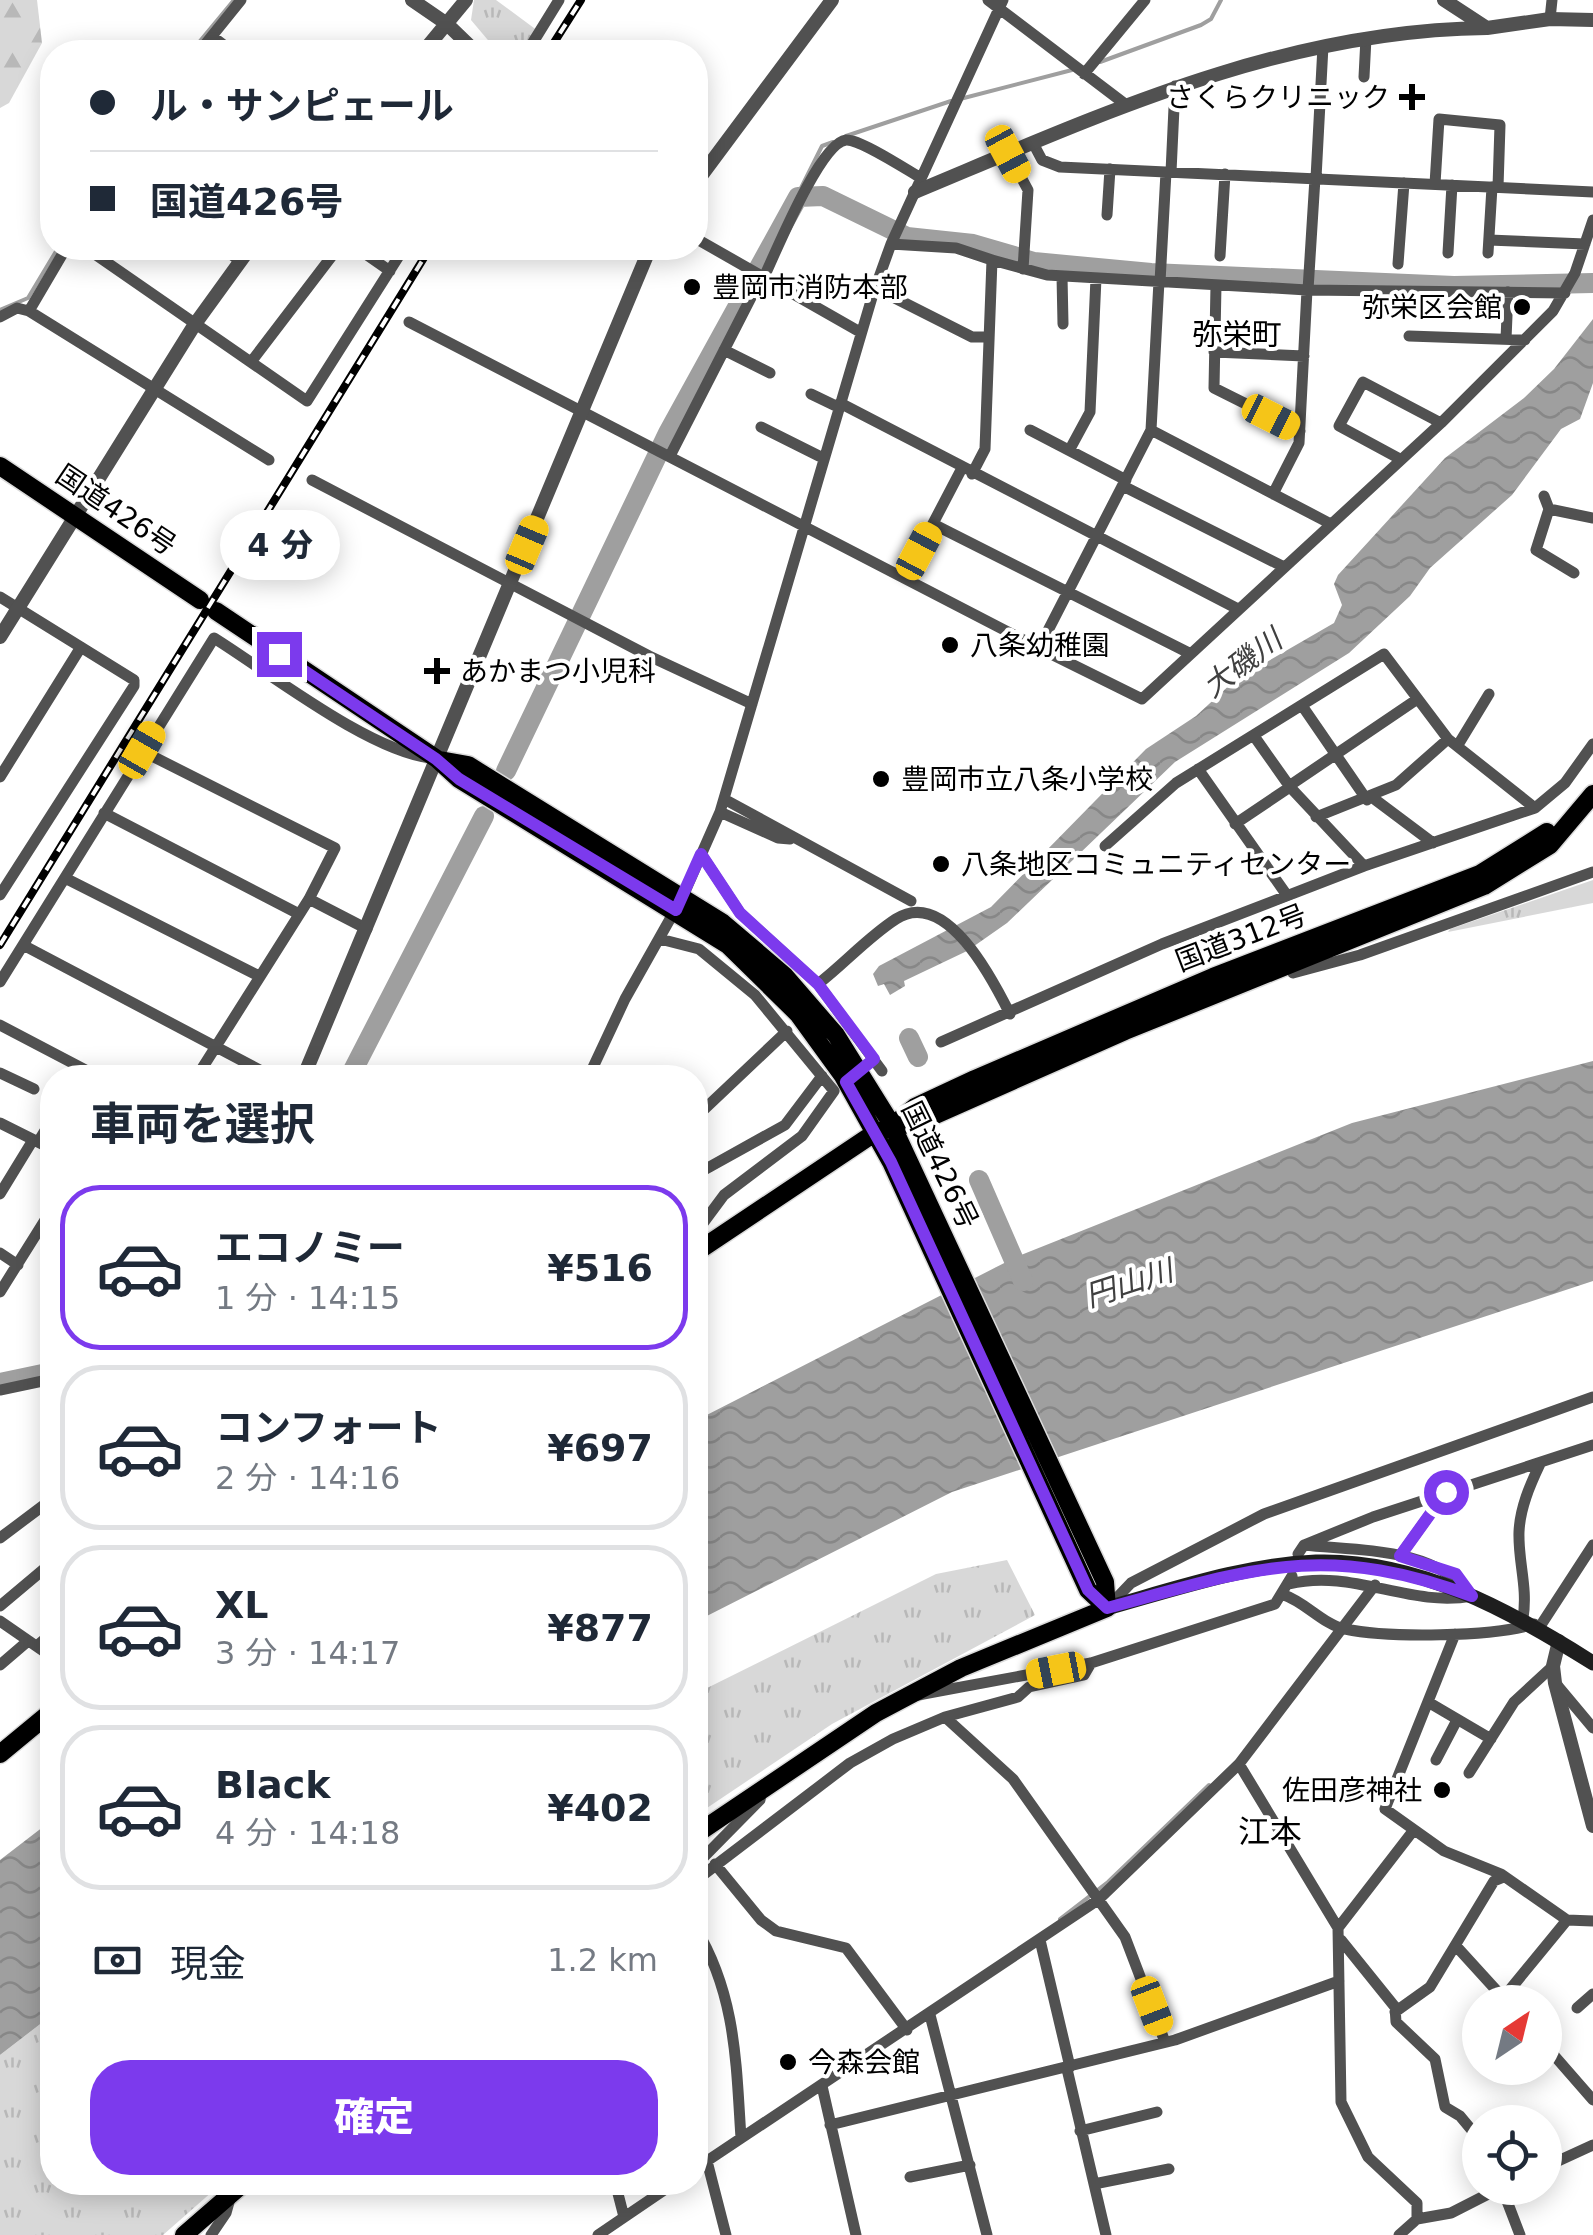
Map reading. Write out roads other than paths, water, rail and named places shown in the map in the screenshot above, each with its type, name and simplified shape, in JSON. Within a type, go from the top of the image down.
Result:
[{"type":"highway","name":"国道426号","points":[[0,466],[200,600]]},
{"type":"highway","name":"国道426号","points":[[216,612],[436,759],[468,765],[784,975],[854,1076],[884,1129],[1107,1608]]},
{"type":"highway","name":"国道312号","points":[[708,1244],[915,1107],[1194,985],[1480,874],[1544,835],[1593,780]]},
{"type":"highway","name":"国道312号","points":[[884,1129],[924,1120],[1125,1031],[1484,886],[1550,845],[1593,794]]},
{"type":"highway","points":[[708,1826],[876,1713],[961,1668],[1107,1608]]},
{"type":"highway","points":[[0,1754],[40,1721]]},
{"type":"highway","points":[[184,2235],[230,2195]]},
{"type":"main road","points":[[1107,1608],[1234,1574],[1318,1562],[1384,1570],[1472,1596],[1532,1623],[1593,1663]]},
{"type":"street","points":[[209,40],[241,0]]},
{"type":"street","points":[[412,0],[464,40]]},
{"type":"street","points":[[434,40],[466,0]]},
{"type":"street","points":[[534,40],[559,0]]},
{"type":"street","points":[[708,167],[832,0]]},
{"type":"street","points":[[988,0],[1001,4],[1125,104]]},
{"type":"street","points":[[1084,74],[1145,0]]},
{"type":"street","points":[[1444,0],[1487,28]]},
{"type":"street","points":[[1550,19],[1552,0]]},
{"type":"street","points":[[594,1065],[625,999],[679,903],[722,806],[875,288],[891,244],[1001,4]]},
{"type":"street","points":[[918,186],[1008,154],[1125,104],[1246,62],[1429,28],[1487,28],[1550,19],[1593,20]]},
{"type":"street","points":[[212,36],[217,40]]},
{"type":"street","points":[[1364,77],[1366,38]]},
{"type":"street","points":[[1273,494],[1299,442],[1323,46]]},
{"type":"street","points":[[1039,648],[1152,430],[1175,86]]},
{"type":"street","points":[[1434,184],[1439,118],[1500,125],[1488,247],[1586,244]]},
{"type":"street","points":[[671,454],[826,154],[847,140],[918,186]]},
{"type":"street","points":[[1033,143],[1048,165],[1593,192]]},
{"type":"street","points":[[1008,154],[1028,190],[1023,263]]},
{"type":"street","points":[[1108,215],[1110,169]]},
{"type":"street","points":[[1220,256],[1225,174]]},
{"type":"street","points":[[1398,264],[1404,182]]},
{"type":"street","points":[[1448,253],[1452,185]]},
{"type":"street","points":[[409,322],[1142,699],[1236,608],[1441,423],[1525,340],[1565,293],[1593,220]]},
{"type":"street","points":[[891,244],[956,248],[1062,276],[1160,277],[1216,285],[1309,284],[1565,293]]},
{"type":"street","points":[[708,245],[860,332]]},
{"type":"street","points":[[29,311],[59,260]]},
{"type":"street","points":[[103,260],[307,400],[397,260]]},
{"type":"street","points":[[0,638],[239,260]]},
{"type":"street","points":[[251,362],[329,260]]},
{"type":"street","points":[[375,260],[390,271]]},
{"type":"street","points":[[309,1065],[645,260]]},
{"type":"street","points":[[905,577],[933,524],[985,449],[992,260]]},
{"type":"street","points":[[1062,276],[1063,324]]},
{"type":"street","points":[[1070,449],[1090,412],[1096,278]]},
{"type":"street","points":[[1216,285],[1214,388],[1300,431]]},
{"type":"street","points":[[875,288],[972,337],[989,337]]},
{"type":"street","points":[[1506,339],[1508,292]]},
{"type":"street","points":[[0,318],[16,308],[29,311],[269,460]]},
{"type":"street","points":[[1409,336],[1525,340]]},
{"type":"street","points":[[724,350],[770,373]]},
{"type":"street","points":[[1214,352],[1304,356]]},
{"type":"street","points":[[1400,459],[1339,426],[1363,382],[1441,423]]},
{"type":"street","points":[[811,394],[1236,608]]},
{"type":"street","points":[[761,427],[824,458]]},
{"type":"street","points":[[1030,430],[1282,566]]},
{"type":"street","points":[[1152,430],[1330,523]]},
{"type":"street","points":[[312,480],[650,656],[752,704]]},
{"type":"street","points":[[1544,496],[1549,509],[1536,550],[1574,573]]},
{"type":"street","points":[[1549,509],[1593,518]]},
{"type":"street","points":[[933,524],[1189,653]]},
{"type":"street","points":[[0,597],[134,680],[134,686],[0,895]]},
{"type":"street","points":[[0,982],[214,638],[378,741],[410,756],[436,759]]},
{"type":"street","points":[[0,777],[81,647]]},
{"type":"street","points":[[1105,846],[1198,769],[1384,654],[1416,700],[1453,742],[1534,808]]},
{"type":"street","points":[[1316,818],[1370,799],[1396,785],[1453,742],[1489,694]]},
{"type":"street","points":[[1235,824],[1416,700]]},
{"type":"street","points":[[1303,706],[1370,799],[1434,843]]},
{"type":"street","points":[[1254,736],[1289,787],[1364,866]]},
{"type":"street","points":[[941,1042],[1286,894],[1534,808],[1565,783],[1593,744]]},
{"type":"street","points":[[142,750],[335,848],[299,914],[204,1065]]},
{"type":"street","points":[[1198,769],[1286,894]]},
{"type":"street","points":[[722,806],[778,838],[792,837],[911,901]]},
{"type":"street","points":[[104,813],[299,914]]},
{"type":"street","points":[[701,854],[740,913],[818,984],[854,1076]]},
{"type":"street","points":[[1292,973],[1360,955],[1593,872]]},
{"type":"street","points":[[65,878],[259,976]]},
{"type":"street","points":[[308,899],[367,929]]},
{"type":"street","points":[[818,984],[899,916],[946,922],[976,954],[1010,1014]]},
{"type":"street","points":[[660,939],[699,949],[717,962],[787,1031],[822,1076]]},
{"type":"street","points":[[23,945],[253,1065]]},
{"type":"street","points":[[0,1025],[68,1065]]},
{"type":"street","points":[[708,1106],[787,1031]]},
{"type":"street","points":[[822,1076],[882,1071]]},
{"type":"street","points":[[0,1073],[34,1089]]},
{"type":"street","points":[[708,1168],[785,1124],[822,1076]]},
{"type":"street","points":[[708,1217],[724,1195],[802,1136],[854,1076]]},
{"type":"street","points":[[0,1123],[40,1143]]},
{"type":"street","points":[[0,1194],[40,1136]]},
{"type":"street","points":[[0,1292],[40,1229]]},
{"type":"street","points":[[0,1253],[18,1265]]},
{"type":"street","points":[[0,1390],[40,1382]]},
{"type":"street","points":[[1107,1608],[1131,1583],[1264,1514],[1593,1397]]},
{"type":"street","points":[[914,1696],[1091,1663],[1274,1604],[1288,1585],[1315,1578],[1448,1600],[1472,1596],[1456,1574],[1400,1556],[1301,1550],[1446,1492],[1593,1445]]},
{"type":"street","points":[[1532,1623],[1519,1530],[1524,1501],[1540,1464]]},
{"type":"street","points":[[1400,1556],[1446,1492]]},
{"type":"street","points":[[0,1538],[40,1508]]},
{"type":"street","points":[[1288,1585],[1342,1629],[1455,1634],[1514,1630],[1532,1623],[1593,1546]]},
{"type":"street","points":[[0,1606],[40,1572]]},
{"type":"street","points":[[708,2160],[1098,1900],[1239,1764],[1375,1585]]},
{"type":"street","points":[[0,1620],[40,1648]]},
{"type":"street","points":[[1455,1634],[1385,1808],[1444,1851],[1504,1877],[1566,1920],[1593,1920]]},
{"type":"street","points":[[0,1665],[40,1639]]},
{"type":"street","points":[[1559,1642],[1553,1666],[1555,1683],[1593,1826]]},
{"type":"street","points":[[708,1870],[850,1762],[945,1716],[1018,1697],[1029,1687],[1084,1675],[1091,1663]]},
{"type":"street","points":[[1469,1773],[1514,1702],[1553,1666]]},
{"type":"street","points":[[1555,1683],[1593,1728]]},
{"type":"street","points":[[1428,1702],[1491,1739]]},
{"type":"street","points":[[945,1716],[1013,1779],[1125,1937],[1165,2042]]},
{"type":"street","points":[[1436,1760],[1457,1720]]},
{"type":"street","points":[[1239,1764],[1340,1934],[1395,2006],[1396,2022],[1410,2040],[1435,2060],[1445,2107],[1462,2118]]},
{"type":"street","points":[[708,1853],[760,1800],[762,1788]]},
{"type":"street","points":[[1413,1831],[1340,1934],[1339,1981],[1341,2102],[1368,2156],[1417,2203],[1417,2219]]},
{"type":"street","points":[[715,1864],[761,1920],[776,1931],[846,1948],[907,2030]]},
{"type":"street","points":[[1395,2012],[1430,1986],[1494,1882],[1504,1877]]},
{"type":"street","points":[[1516,1985],[1566,1920]]},
{"type":"street","points":[[1040,1940],[1106,2235]]},
{"type":"street","points":[[1456,1946],[1491,1985]]},
{"type":"street","points":[[708,1953],[723,1984],[736,2038],[741,2138]]},
{"type":"street","points":[[830,2126],[1165,2042],[1339,1981]]},
{"type":"street","points":[[1578,2008],[1593,1994]]},
{"type":"street","points":[[930,2015],[987,2235]]},
{"type":"street","points":[[1562,2064],[1593,2100]]},
{"type":"street","points":[[822,2086],[856,2235]]},
{"type":"street","points":[[1080,2130],[1158,2112]]},
{"type":"street","points":[[1562,2159],[1593,2145]]},
{"type":"street","points":[[708,2165],[726,2235]]},
{"type":"street","points":[[910,2178],[970,2165]]},
{"type":"street","points":[[1094,2184],[1169,2169]]},
{"type":"street","points":[[211,2235],[235,2195]]},
{"type":"street","points":[[619,2195],[624,2217]]},
{"type":"street","points":[[598,2235],[657,2195]]},
{"type":"street","points":[[1399,2235],[1417,2219],[1451,2213],[1467,2205]]},
{"type":"street","points":[[1508,2205],[1520,2235]]},
{"type":"water","points":[[1593,319],[1593,383],[1580,419],[1561,429],[1512,495],[1430,568],[1410,596],[1349,653],[1175,762],[1007,923],[967,951],[904,981],[905,986],[890,995],[884,984],[878,986],[873,974],[879,966],[991,907],[1146,749],[1196,716],[1234,681],[1334,623],[1342,605],[1334,584],[1338,575],[1445,458],[1524,398],[1554,369]]},
{"type":"water","name":"円山川","points":[[1593,1061],[1593,1281],[952,1492],[708,1615],[708,1414],[1016,1257],[1352,1123]]},
{"type":"water","points":[[40,1829],[40,2024],[0,2055],[0,1860]]},
{"type":"waterway","points":[[201,40],[234,0]]},
{"type":"waterway","points":[[1100,62],[1201,25],[1211,19],[1221,0]]},
{"type":"waterway","points":[[960,99],[1072,70]]},
{"type":"waterway","points":[[846,136],[951,101]]},
{"type":"waterway","points":[[800,190],[822,146],[833,142]]},
{"type":"waterway","points":[[506,771],[668,433],[798,197],[823,196],[907,237],[973,244],[1034,262],[1151,273],[1454,286],[1593,283]]},
{"type":"waterway","points":[[0,310],[28,298],[51,260]]},
{"type":"waterway","points":[[356,1065],[484,816]]},
{"type":"waterway","name":"大磯川","points":[[909,1038],[918,1057]]},
{"type":"waterway","name":"大磯川","points":[[979,1180],[1023,1281]]},
{"type":"waterway","points":[[0,1383],[40,1375]]},
{"type":"waterway","points":[[1060,1919],[1108,1882],[1209,1785]]},
{"type":"railway","points":[[556,40],[581,0]]},
{"type":"railway","points":[[0,945],[423,260]]},
{"type":"place","name":"さくらクリニック","points":[[1412,97]]},
{"type":"place","name":"豊岡市消防本部","points":[[692,287]]},
{"type":"place","name":"弥栄区会館","points":[[1522,307]]},
{"type":"place","name":"八条幼稚園","points":[[950,645]]},
{"type":"place","name":"あかまつ小児科","points":[[437,671]]},
{"type":"place","name":"豊岡市立八条小学校","points":[[881,779]]},
{"type":"place","name":"八条地区コミュニティセンター","points":[[941,864]]},
{"type":"place","name":"佐田彦神社","points":[[1442,1790]]},
{"type":"place","name":"今森会館","points":[[788,2062]]},
{"type":"district","name":"弥栄町","points":[[1237,334]]},
{"type":"district","name":"江本","points":[[1270,1832]]}]
